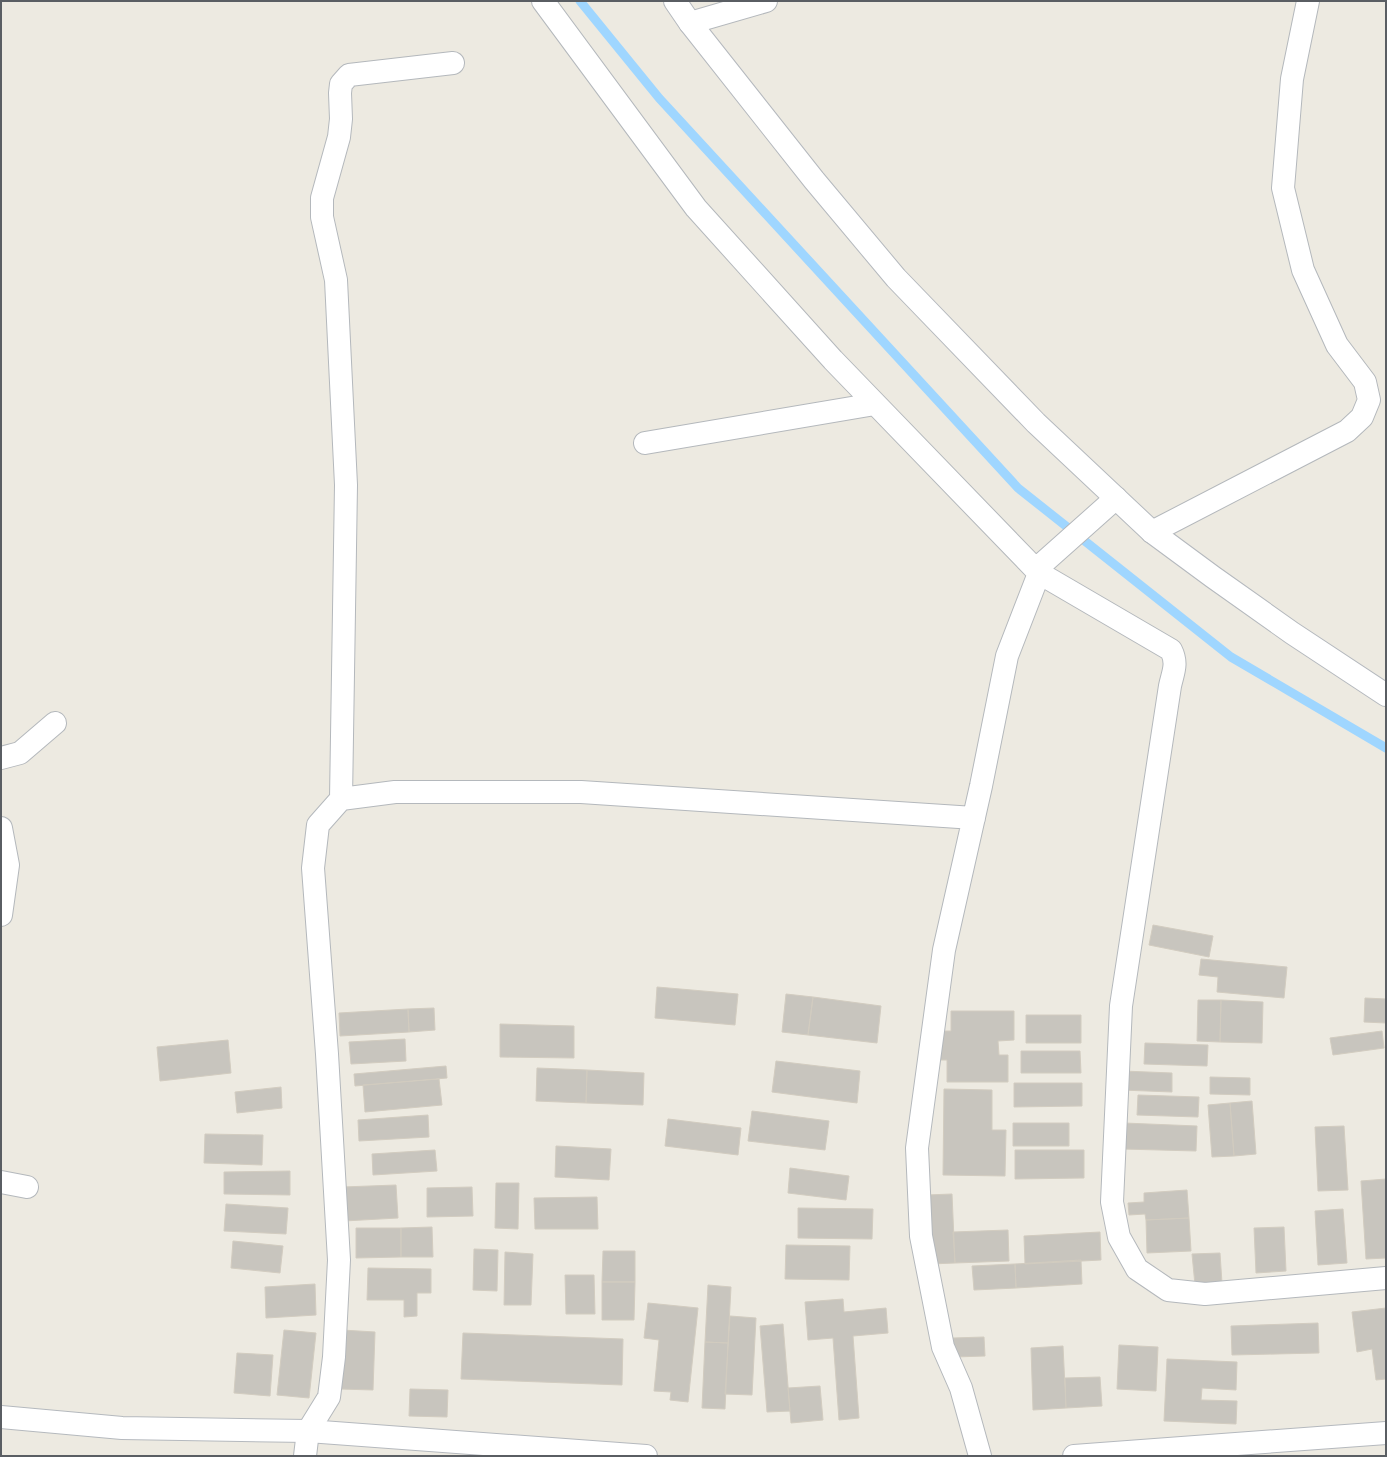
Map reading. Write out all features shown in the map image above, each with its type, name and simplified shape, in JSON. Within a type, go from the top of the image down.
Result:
[{"type":"street","points":[[543,1],[696,208],[833,360],[875,404],[1041,568],[1172,650],[1175,659],[1121,1006],[1112,1202],[1119,1237],[1137,1269],[1168,1290],[1205,1294],[1386,1278]]},
{"type":"street","points":[[675,1],[690,23],[814,180],[896,278],[1036,423],[1152,532],[1213,578],[1386,696]]},
{"type":"street","points":[[690,23],[766,1]]},
{"type":"street","points":[[1152,532],[1347,431],[1362,417],[1369,400],[1365,382],[1337,345],[1303,270],[1283,188],[1292,79],[1308,1]]},
{"type":"street","points":[[305,1456],[308,1432],[329,1397],[334,1357],[339,1260],[327,1054],[313,868],[318,826],[341,799],[346,485],[336,280],[322,217],[322,198],[339,137],[341,119],[341,84],[348,75],[453,63]]},
{"type":"street","points":[[645,443],[875,404]]},
{"type":"street","points":[[980,1456],[961,1388],[943,1347],[921,1236],[917,1148],[944,950],[974,818],[1007,656],[1041,568],[1116,498]]},
{"type":"street","points":[[1,758],[20,753],[55,723]]},
{"type":"street","points":[[341,799],[395,792],[581,792],[974,818]]},
{"type":"street","points":[[1,915],[8,865],[2,831]]},
{"type":"street","points":[[1,1182],[27,1187]]},
{"type":"street","points":[[1,1417],[122,1428],[308,1432],[646,1456]]},
{"type":"street","points":[[1074,1456],[1386,1433]]},
{"type":"building","points":[[1153,925],[1213,936],[1209,957],[1149,945]]},
{"type":"building","points":[[1201,959],[1287,967],[1284,998],[1217,992],[1218,977],[1199,975]]},
{"type":"building","points":[[657,987],[738,994],[735,1025],[655,1018]]},
{"type":"building","points":[[786,994],[813,997],[808,1035],[782,1032]]},
{"type":"building","points":[[813,997],[881,1006],[877,1043],[808,1035]]},
{"type":"building","points":[[1365,998],[1386,999],[1386,1023],[1364,1022]]},
{"type":"building","points":[[1198,1000],[1221,1000],[1220,1042],[1197,1041]]},
{"type":"building","points":[[1221,1000],[1263,1002],[1262,1043],[1220,1042]]},
{"type":"building","points":[[434,1008],[435,1030],[409,1032],[408,1009]]},
{"type":"building","points":[[408,1009],[409,1032],[340,1036],[339,1013]]},
{"type":"building","points":[[951,1011],[1014,1011],[1014,1040],[998,1041],[999,1055],[1008,1055],[1008,1082],[947,1082],[947,1060],[939,1060],[939,1031],[951,1031]]},
{"type":"building","points":[[1026,1015],[1081,1015],[1081,1043],[1026,1043]]},
{"type":"building","points":[[500,1024],[574,1026],[574,1058],[500,1057]]},
{"type":"building","points":[[1382,1031],[1384,1048],[1333,1055],[1330,1038]]},
{"type":"building","points":[[405,1039],[406,1061],[351,1064],[349,1042]]},
{"type":"building","points":[[228,1040],[231,1073],[160,1081],[157,1047]]},
{"type":"building","points":[[1145,1043],[1208,1045],[1207,1066],[1144,1064]]},
{"type":"building","points":[[1021,1051],[1080,1051],[1081,1073],[1021,1073]]},
{"type":"building","points":[[776,1061],[860,1071],[857,1103],[772,1092]]},
{"type":"building","points":[[446,1066],[447,1078],[355,1086],[354,1074]]},
{"type":"building","points":[[537,1068],[587,1070],[586,1103],[536,1101]]},
{"type":"building","points":[[587,1070],[644,1073],[643,1105],[586,1103]]},
{"type":"building","points":[[1123,1071],[1172,1073],[1172,1092],[1122,1090]]},
{"type":"building","points":[[1210,1077],[1250,1078],[1250,1095],[1210,1094]]},
{"type":"building","points":[[439,1079],[442,1105],[365,1112],[363,1085]]},
{"type":"building","points":[[1014,1083],[1082,1083],[1082,1106],[1014,1107]]},
{"type":"building","points":[[281,1087],[282,1108],[237,1113],[235,1092]]},
{"type":"building","points":[[944,1089],[992,1090],[992,1130],[1006,1130],[1005,1176],[943,1175]]},
{"type":"building","points":[[1138,1095],[1199,1097],[1198,1117],[1137,1115]]},
{"type":"building","points":[[1252,1101],[1256,1154],[1234,1156],[1230,1103]]},
{"type":"building","points":[[1230,1103],[1234,1156],[1212,1157],[1208,1105]]},
{"type":"building","points":[[752,1111],[829,1121],[825,1150],[748,1141]]},
{"type":"building","points":[[428,1115],[429,1137],[359,1141],[358,1120]]},
{"type":"building","points":[[668,1119],[741,1128],[738,1155],[665,1146]]},
{"type":"building","points":[[1013,1123],[1069,1123],[1069,1146],[1013,1146]]},
{"type":"building","points":[[1124,1123],[1197,1126],[1196,1151],[1123,1149]]},
{"type":"building","points":[[1344,1126],[1348,1190],[1318,1191],[1315,1127]]},
{"type":"building","points":[[205,1134],[263,1135],[262,1165],[204,1163]]},
{"type":"building","points":[[556,1146],[611,1149],[609,1180],[555,1177]]},
{"type":"building","points":[[435,1150],[437,1171],[373,1175],[372,1154]]},
{"type":"building","points":[[1015,1150],[1084,1150],[1084,1178],[1015,1179]]},
{"type":"building","points":[[790,1168],[849,1176],[846,1200],[788,1193]]},
{"type":"building","points":[[290,1171],[290,1195],[224,1194],[224,1172]]},
{"type":"building","points":[[1386,1179],[1386,1258],[1366,1259],[1361,1181]]},
{"type":"building","points":[[496,1183],[519,1183],[518,1229],[495,1228]]},
{"type":"building","points":[[396,1185],[398,1218],[344,1221],[343,1187]]},
{"type":"building","points":[[472,1187],[473,1216],[427,1217],[427,1188]]},
{"type":"building","points":[[1187,1190],[1189,1218],[1146,1220],[1145,1214],[1129,1215],[1128,1203],[1144,1202],[1144,1193]]},
{"type":"building","points":[[952,1194],[955,1263],[930,1264],[927,1195]]},
{"type":"building","points":[[597,1197],[598,1229],[535,1229],[534,1198]]},
{"type":"building","points":[[226,1204],[288,1208],[286,1234],[224,1231]]},
{"type":"building","points":[[798,1208],[873,1209],[872,1239],[798,1238]]},
{"type":"building","points":[[1343,1209],[1347,1263],[1318,1265],[1315,1211]]},
{"type":"building","points":[[1189,1218],[1191,1251],[1147,1253],[1146,1220]]},
{"type":"building","points":[[432,1227],[433,1257],[401,1257],[401,1228]]},
{"type":"building","points":[[1284,1227],[1286,1271],[1256,1273],[1254,1228]]},
{"type":"building","points":[[356,1228],[401,1228],[401,1257],[356,1258]]},
{"type":"building","points":[[1008,1230],[1009,1261],[955,1263],[953,1232]]},
{"type":"building","points":[[1100,1232],[1101,1260],[1025,1264],[1024,1236]]},
{"type":"building","points":[[233,1241],[283,1246],[280,1273],[231,1268]]},
{"type":"building","points":[[786,1245],[850,1246],[849,1280],[785,1279]]},
{"type":"building","points":[[474,1249],[498,1250],[497,1291],[473,1290]]},
{"type":"building","points":[[603,1251],[635,1251],[635,1282],[602,1282]]},
{"type":"building","points":[[505,1252],[533,1254],[531,1305],[504,1305]]},
{"type":"building","points":[[1220,1253],[1222,1283],[1195,1285],[1192,1254]]},
{"type":"building","points":[[1081,1260],[1082,1284],[1016,1288],[1015,1264]]},
{"type":"building","points":[[1015,1264],[1016,1288],[974,1290],[972,1266]]},
{"type":"building","points":[[368,1268],[431,1269],[431,1293],[417,1293],[417,1316],[404,1317],[404,1300],[367,1300]]},
{"type":"building","points":[[565,1275],[594,1275],[595,1314],[566,1314]]},
{"type":"building","points":[[602,1282],[635,1282],[634,1320],[602,1320]]},
{"type":"building","points":[[315,1284],[316,1315],[266,1318],[265,1287]]},
{"type":"building","points":[[708,1285],[731,1287],[728,1343],[705,1342]]},
{"type":"building","points":[[843,1299],[844,1312],[886,1308],[888,1333],[853,1336],[859,1418],[839,1420],[833,1338],[808,1340],[805,1302]]},
{"type":"building","points":[[648,1303],[698,1308],[688,1402],[670,1400],[671,1392],[654,1391],[659,1340],[644,1338]]},
{"type":"building","points":[[1386,1308],[1386,1379],[1376,1380],[1372,1349],[1357,1352],[1352,1312]]},
{"type":"building","points":[[730,1316],[756,1318],[752,1395],[725,1394]]},
{"type":"building","points":[[1318,1323],[1319,1353],[1232,1355],[1231,1326]]},
{"type":"building","points":[[783,1324],[790,1411],[767,1412],[760,1326]]},
{"type":"building","points":[[284,1330],[316,1333],[309,1398],[277,1395]]},
{"type":"building","points":[[342,1330],[375,1332],[373,1390],[340,1389]]},
{"type":"building","points":[[463,1333],[623,1339],[622,1385],[461,1379]]},
{"type":"building","points":[[984,1337],[985,1356],[954,1357],[953,1338]]},
{"type":"building","points":[[705,1342],[728,1343],[725,1409],[702,1408]]},
{"type":"building","points":[[1119,1345],[1158,1347],[1156,1391],[1117,1389]]},
{"type":"building","points":[[1063,1346],[1066,1408],[1033,1410],[1031,1348]]},
{"type":"building","points":[[237,1353],[273,1355],[270,1396],[234,1393]]},
{"type":"building","points":[[1167,1359],[1237,1362],[1236,1390],[1202,1388],[1201,1400],[1237,1401],[1236,1424],[1164,1421]]},
{"type":"building","points":[[1100,1377],[1102,1406],[1066,1408],[1065,1378]]},
{"type":"building","points":[[820,1386],[823,1420],[791,1423],[788,1388]]},
{"type":"building","points":[[410,1389],[448,1390],[447,1417],[409,1416]]},
{"type":"waterway","points":[[580,1],[659,98],[1018,488],[1231,657],[1386,748]]}]
